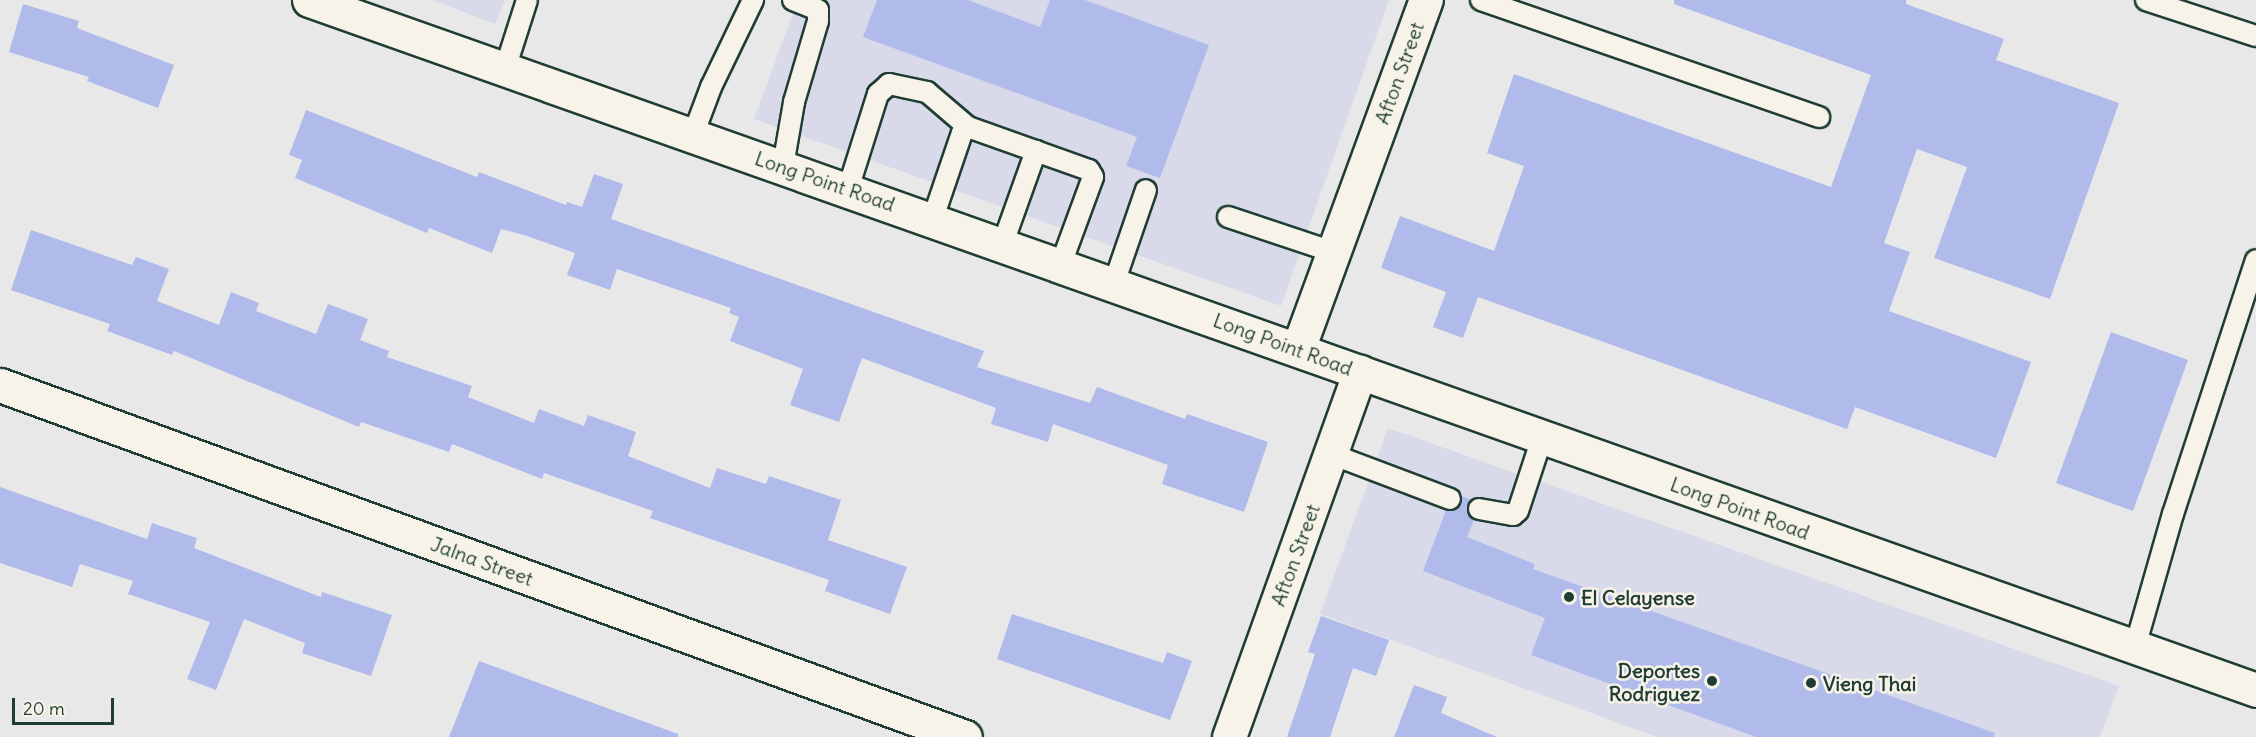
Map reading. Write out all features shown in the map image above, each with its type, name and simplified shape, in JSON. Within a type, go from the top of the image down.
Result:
[{"type":"main road","name":"Long Point Road","points":[[309,0],[933,218],[1542,438],[2256,690]]},
{"type":"main road","name":"Afton Street","points":[[1298,349],[1426,0]]},
{"type":"main road","name":"Afton Street","points":[[1229,737],[1360,372]]},
{"type":"main road","name":"Jalna Street","points":[[0,385],[965,737]]},
{"type":"lane","points":[[506,69],[527,0]]},
{"type":"lane","points":[[693,135],[711,87],[753,0]]},
{"type":"lane","points":[[783,166],[794,102],[818,21],[818,10],[793,0]]},
{"type":"lane","points":[[1481,0],[1819,117]]},
{"type":"lane","points":[[2146,0],[2256,36]]},
{"type":"lane","points":[[848,189],[878,94],[888,84],[927,92],[968,127],[1089,170],[1093,177],[1061,264]]},
{"type":"lane","points":[[933,218],[962,133],[968,127]]},
{"type":"lane","points":[[1003,243],[1036,151]]},
{"type":"lane","points":[[1114,283],[1146,190]]},
{"type":"lane","points":[[1228,217],[1333,252]]},
{"type":"lane","points":[[2136,647],[2174,514],[2256,260]]},
{"type":"lane","points":[[1479,509],[1513,515],[1518,511],[1542,438]]},
{"type":"lane","points":[[1331,454],[1450,499]]},
{"type":"shaded area","points":[[432,0],[505,0],[495,24]]},
{"type":"shaded area","points":[[798,0],[1389,0],[1281,306],[754,119]]},
{"type":"shaded area","points":[[1388,428],[2119,686],[2100,737],[1657,737],[1320,614]]},
{"type":"building","points":[[877,0],[968,0],[1040,27],[1050,0],[1085,0],[1209,45],[1160,178],[1126,166],[1137,137],[863,37]]},
{"type":"building","points":[[1674,0],[1906,0],[1906,4],[2004,39],[1996,60],[2119,103],[2050,299],[1934,258],[1967,167],[1917,149],[1884,243],[1910,252],[1889,311],[2031,362],[1996,458],[1855,407],[1847,429],[1478,297],[1463,338],[1433,327],[1446,292],[1381,268],[1400,216],[1494,251],[1524,166],[1487,153],[1514,74],[1831,187],[1871,75],[1674,4]]},
{"type":"building","points":[[23,4],[79,21],[77,28],[174,65],[158,108],[87,81],[89,77],[9,52]]},
{"type":"building","points":[[306,110],[477,177],[479,172],[566,205],[567,202],[582,207],[594,174],[623,184],[611,219],[984,351],[977,367],[1090,403],[1097,387],[1185,419],[1187,414],[1268,442],[1244,512],[1162,484],[1168,465],[1053,424],[1048,442],[991,424],[996,408],[862,358],[839,422],[790,405],[803,369],[730,341],[739,317],[729,313],[731,308],[617,269],[610,290],[567,275],[575,253],[501,229],[492,253],[429,228],[427,233],[295,178],[302,160],[289,155]]},
{"type":"building","points":[[31,230],[132,265],[136,257],[169,269],[157,301],[219,325],[231,292],[259,303],[256,311],[316,334],[328,304],[368,319],[360,340],[389,351],[387,357],[472,386],[468,397],[534,423],[539,409],[584,426],[588,415],[636,432],[628,456],[710,488],[717,468],[766,484],[769,476],[841,500],[828,540],[907,567],[890,614],[825,591],[829,580],[650,518],[653,511],[544,473],[542,479],[452,444],[449,452],[361,422],[359,427],[174,351],[172,355],[107,331],[110,324],[11,290]]},
{"type":"building","points":[[2111,332],[2188,360],[2133,511],[2056,483]]},
{"type":"building","points":[[0,487],[147,539],[152,523],[197,538],[194,548],[321,597],[322,592],[392,615],[371,676],[302,653],[305,643],[244,619],[216,690],[187,679],[210,622],[128,594],[133,581],[80,564],[72,587],[0,563]]},
{"type":"building","points":[[1462,496],[1471,500],[1468,513],[1474,520],[1467,537],[1535,564],[1533,569],[1995,733],[1994,737],[1756,737],[1531,655],[1545,618],[1423,571],[1446,510],[1458,508]]},
{"type":"building","points":[[1012,614],[1163,663],[1167,652],[1192,661],[1170,720],[997,659]]},
{"type":"building","points":[[1321,616],[1389,640],[1376,676],[1353,668],[1330,737],[1287,737],[1315,654],[1308,652]]},
{"type":"building","points":[[479,661],[678,734],[678,737],[449,737]]},
{"type":"building","points":[[1414,685],[1447,697],[1441,713],[1497,737],[1394,737]]},
{"type":"place","name":"El Celayense","points":[[1569,597]]},
{"type":"place","name":"Deportes Rodriguez","points":[[1712,681]]},
{"type":"place","name":"Vieng Thai","points":[[1811,683]]}]
